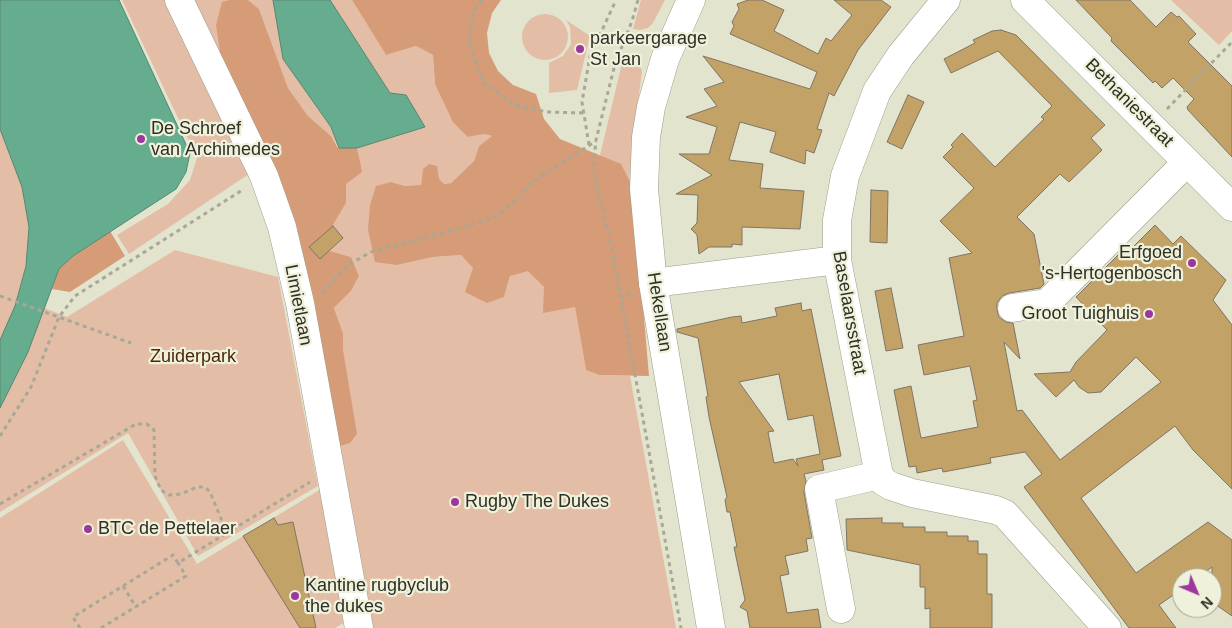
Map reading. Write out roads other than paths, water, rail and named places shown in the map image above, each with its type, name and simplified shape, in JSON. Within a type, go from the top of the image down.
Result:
[{"type":"street","name":"Limietlaan","points":[[179,0],[264,176],[282,227],[300,303],[359,628]]},
{"type":"street","name":"Hekellaan","points":[[691,0],[665,59],[651,106],[646,137],[644,189],[653,283],[711,628]]},
{"type":"street","name":"Baselaarsstraat","points":[[879,475],[837,260],[837,220],[845,176],[862,126],[877,91],[901,55],[946,0]]},
{"type":"street","name":"Bethaniestraat","points":[[1025,0],[1232,207]]},
{"type":"street","points":[[1012,308],[1047,304],[1187,162]]},
{"type":"street","points":[[653,283],[837,260]]},
{"type":"street","points":[[841,609],[819,489],[879,475],[884,482],[891,486],[912,493],[996,510],[1005,514],[1107,628]]},
{"type":"place","name":"parkeergarage St Jan","points":[[580,49]]},
{"type":"place","name":"De Schroef van Archimedes","points":[[141,139]]},
{"type":"place","name":"Erfgoed 's-Hertogenbosch","points":[[1192,263]]},
{"type":"place","name":"Groot Tuighuis","points":[[1149,314]]},
{"type":"place","name":"Rugby The Dukes","points":[[455,502]]},
{"type":"place","name":"BTC de Pettelaer","points":[[88,529]]},
{"type":"place","name":"Kantine rugbyclub the dukes","points":[[295,596]]},
{"type":"park label","name":"Zuiderpark","points":[[193,357]]}]
